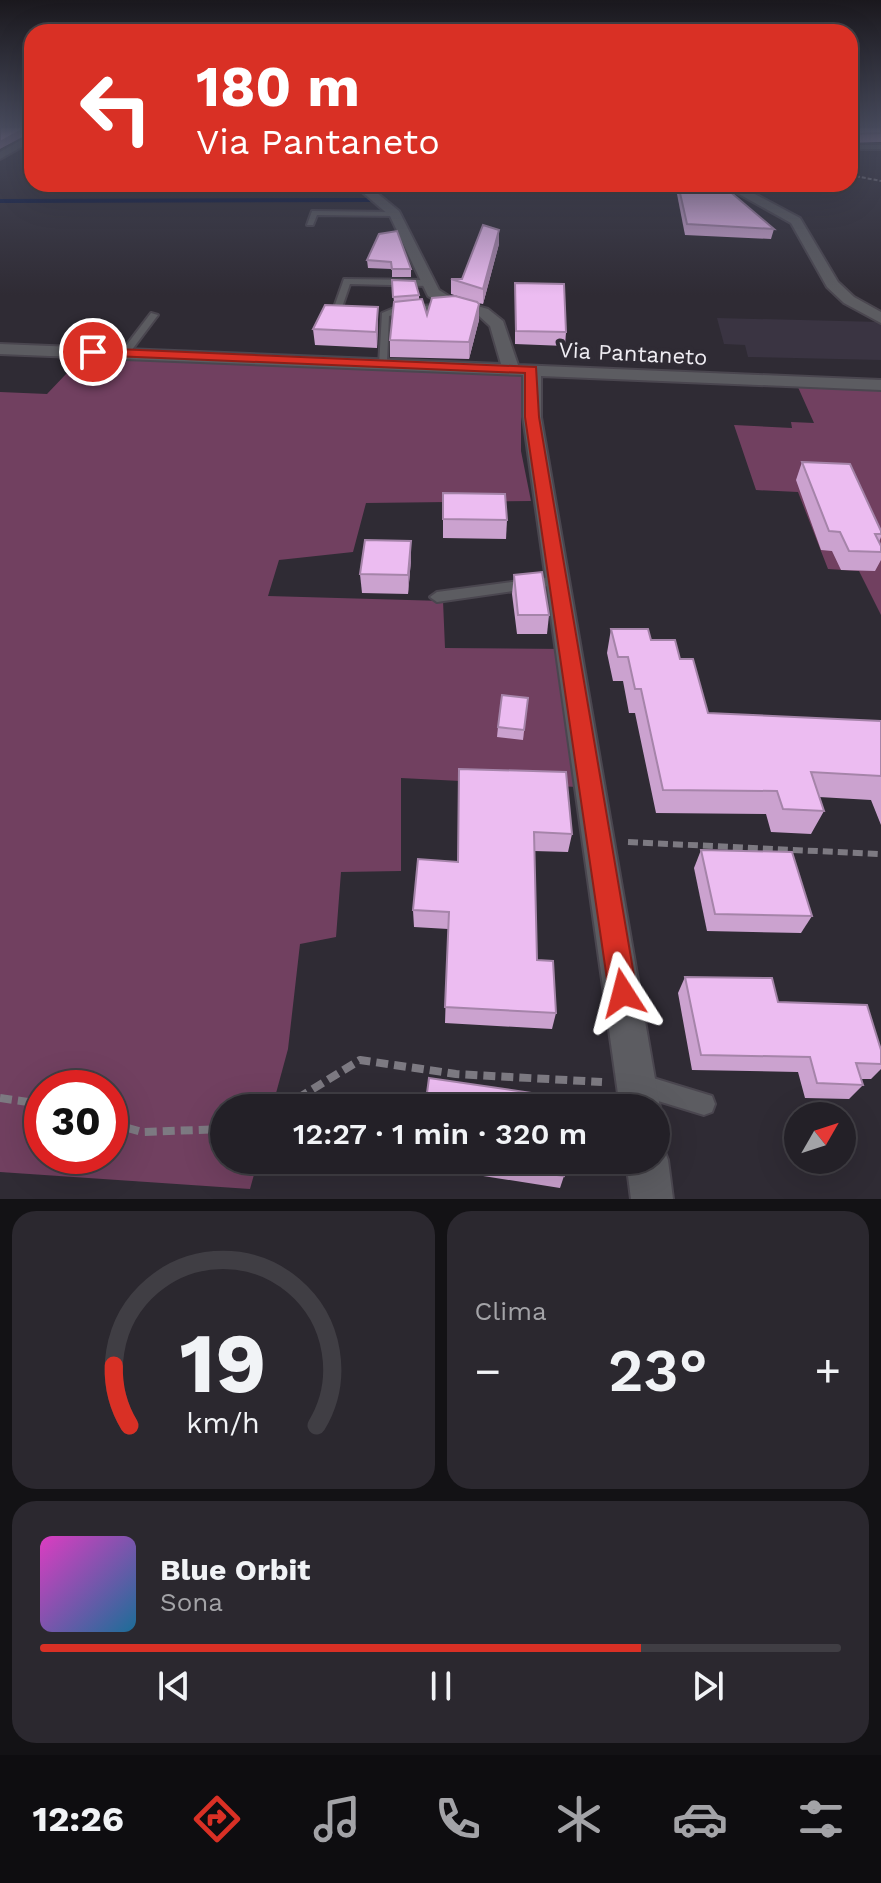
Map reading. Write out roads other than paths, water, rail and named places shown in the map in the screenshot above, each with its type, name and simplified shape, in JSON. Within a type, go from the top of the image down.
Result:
[{"type":"street","points":[[369,192],[395,214],[433,293],[483,312],[497,324],[521,369],[532,417],[639,1094]]},
{"type":"street","points":[[742,192],[796,221],[832,284],[849,300],[881,318]]},
{"type":"street","name":"Via Pantaneto","points":[[0,349],[881,385]]},
{"type":"street","points":[[649,1174],[652,1199]]},
{"type":"lane","points":[[310,223],[315,213],[395,214]]},
{"type":"lane","points":[[335,316],[347,281],[428,283]]},
{"type":"lane","points":[[382,363],[385,315],[394,311],[462,306]]},
{"type":"lane","points":[[125,353],[154,315]]},
{"type":"lane","points":[[437,597],[558,581]]},
{"type":"lane","points":[[670,1100],[704,1104]]},
{"type":"waterway","points":[[0,201],[375,200]]}]
